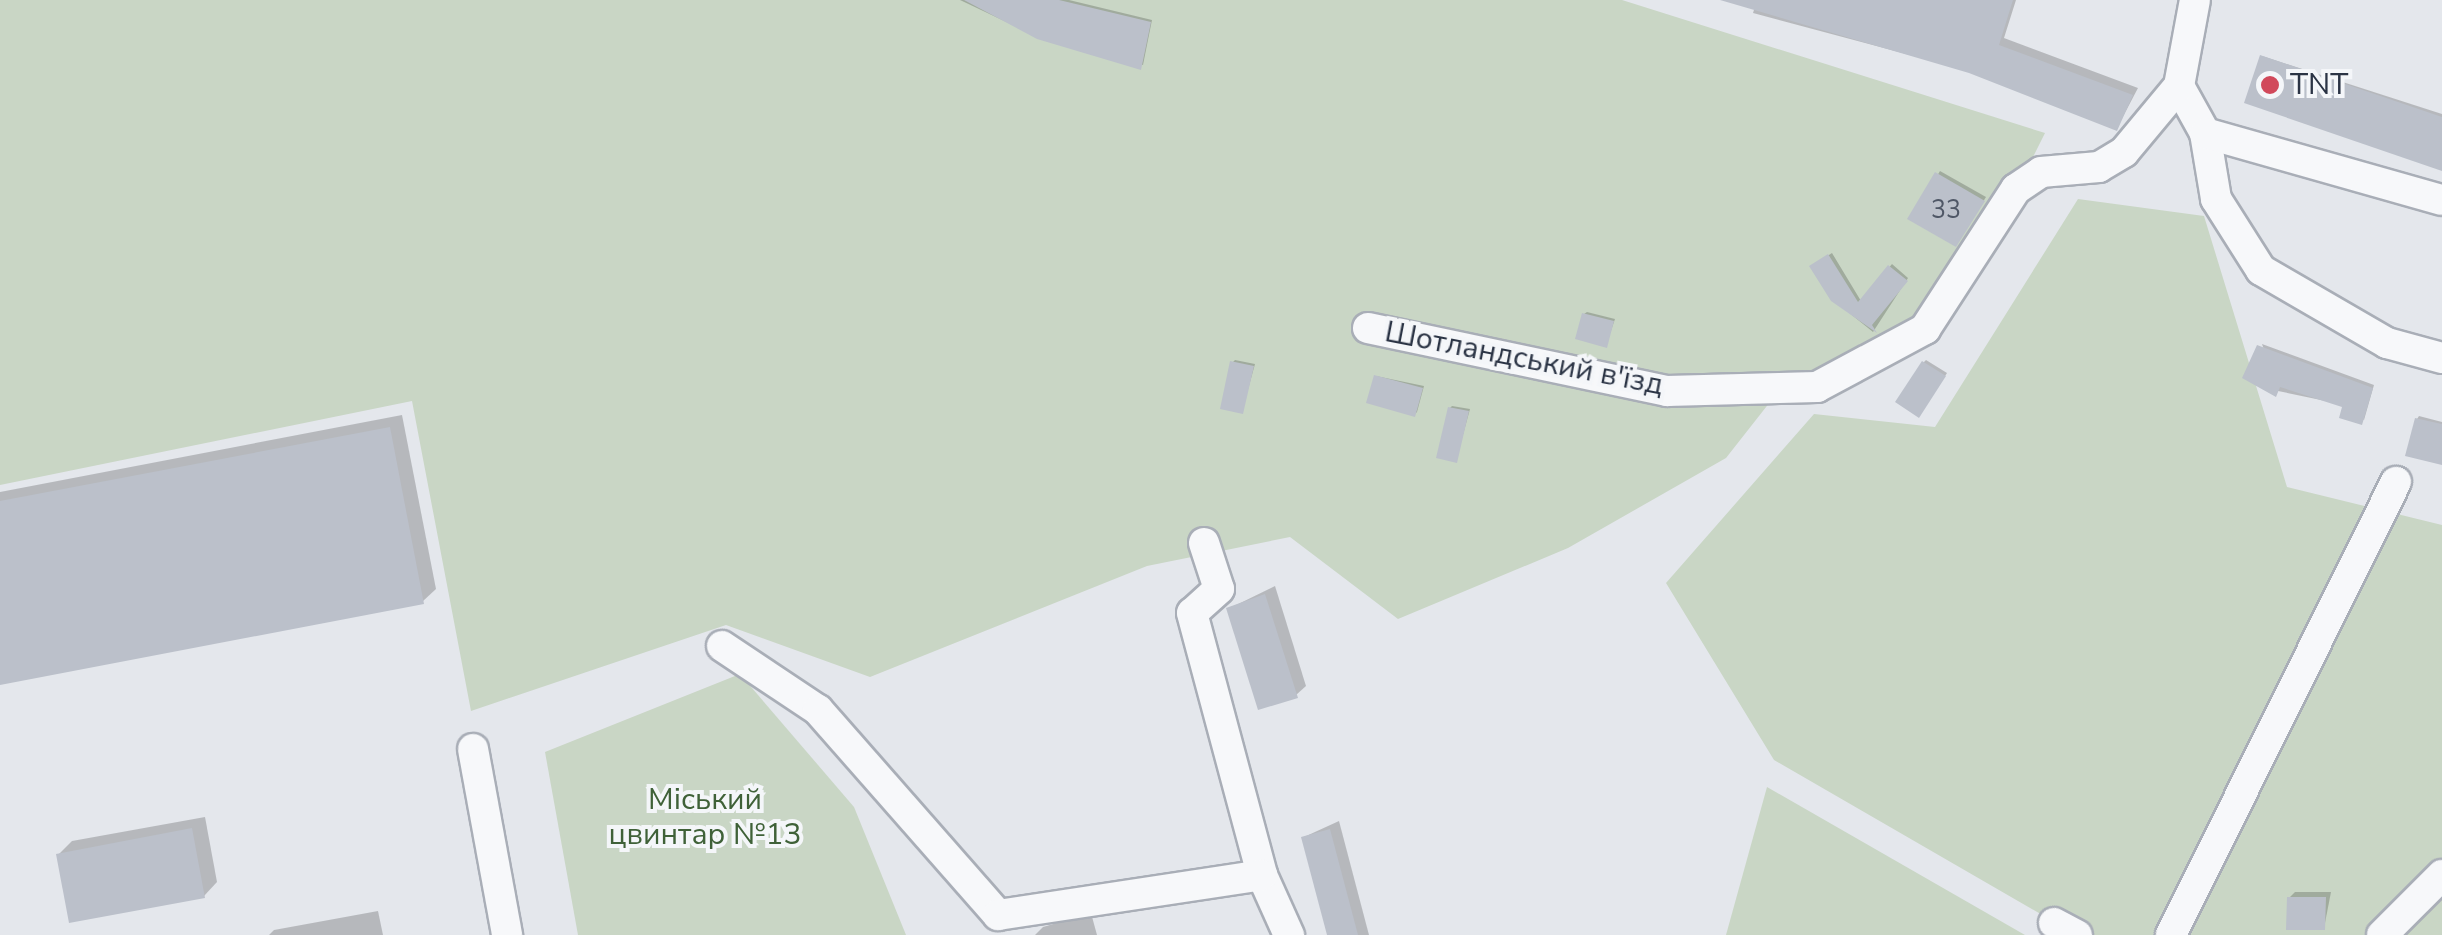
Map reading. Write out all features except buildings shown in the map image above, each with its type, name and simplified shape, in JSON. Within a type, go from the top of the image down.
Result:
[{"type":"street","points":[[2195,0],[2180,86],[2204,133],[2216,199],[2262,270],[2387,344],[2442,358]]},
{"type":"street","name":"Шотландський в'їзд","points":[[1368,328],[1667,391],[1817,387],[1925,329],[2016,189],[2041,172],[2099,167],[2124,152],[2180,86]]},
{"type":"street","points":[[2204,133],[2442,200]]},
{"type":"street","points":[[2171,935],[2396,482]]},
{"type":"street","points":[[1204,543],[1219,588],[1192,613],[1262,875],[1289,935]]},
{"type":"street","points":[[722,646],[818,710],[998,915],[1262,875]]},
{"type":"street","points":[[473,749],[507,935]]},
{"type":"street","points":[[2382,935],[2442,875]]},
{"type":"green space","points":[[0,0],[1622,0],[2045,133],[1959,305],[1770,402],[1726,458],[1568,548],[1398,619],[1290,537],[1147,566],[870,677],[726,625],[471,711],[412,401],[0,485]]},
{"type":"green space","points":[[2078,199],[2204,216],[2287,487],[2442,525],[2442,935],[2077,935],[1774,760],[1666,583],[1814,414],[1935,427]]},
{"type":"green space","name":"Міський цвинтар №13","points":[[740,674],[854,807],[906,935],[578,935],[545,752]]},
{"type":"green space","points":[[1767,787],[2025,935],[1726,935]]},
{"type":"place","name":"TNT","points":[[2270,85]]}]
